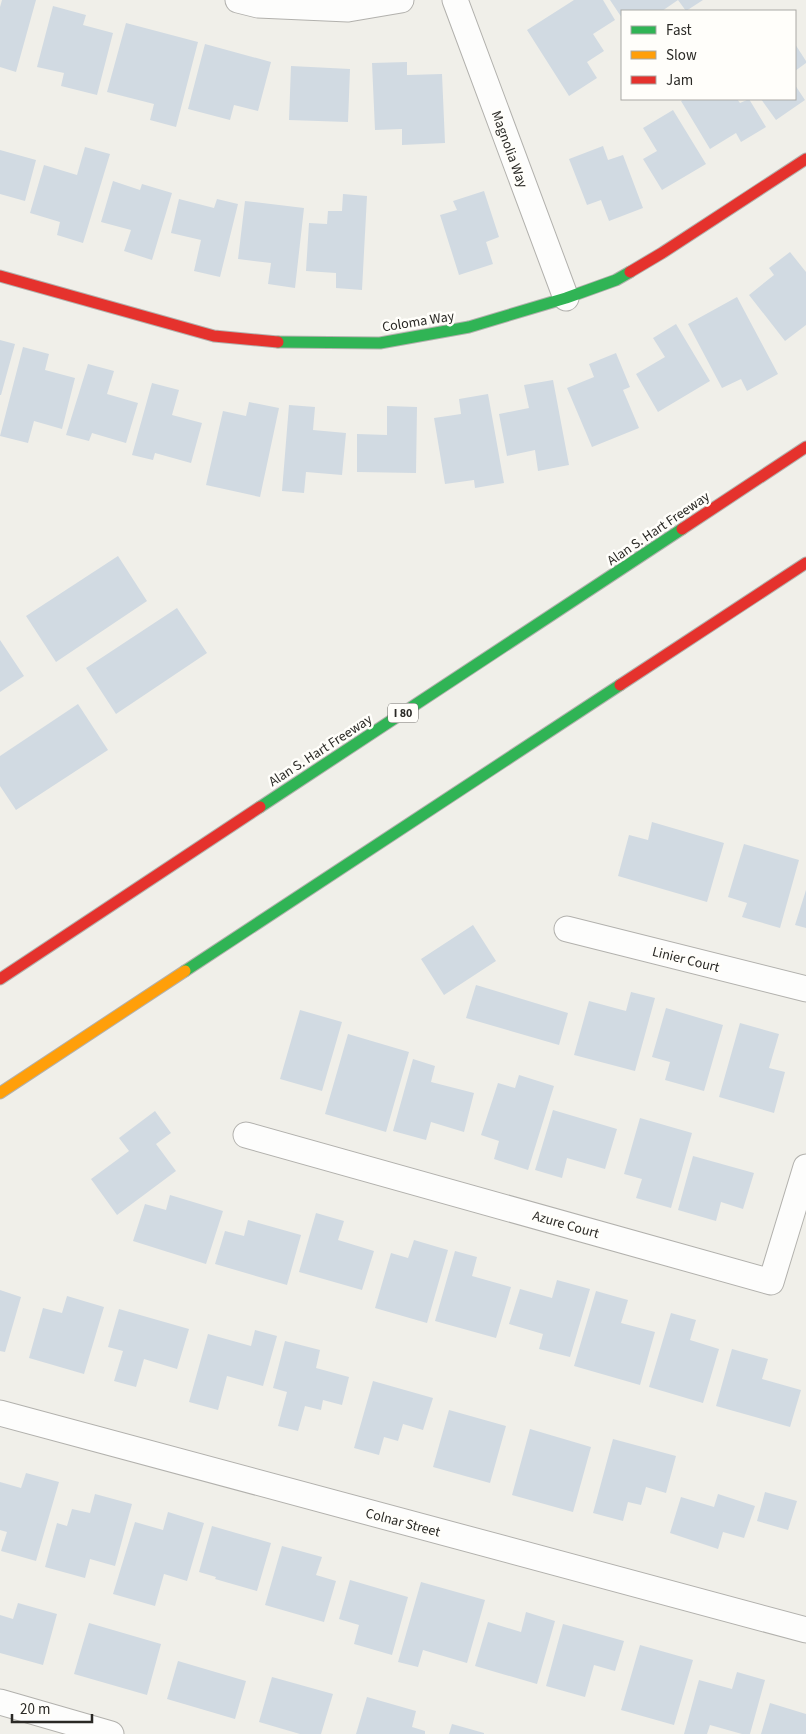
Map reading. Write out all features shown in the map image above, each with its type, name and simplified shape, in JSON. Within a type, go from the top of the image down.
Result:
[{"type":"main road","name":"Coloma Way","points":[[0,276],[214,336],[292,343],[380,343],[469,328],[566,298],[616,280],[662,253],[806,159]]},
{"type":"main road","name":"Alan S. Hart Freeway","points":[[0,979],[806,447]]},
{"type":"main road","points":[[0,1093],[806,563]]},
{"type":"street","points":[[238,0],[258,6],[348,9],[401,0]]},
{"type":"street","name":"Magnolia Way","points":[[455,0],[566,298]]},
{"type":"street","name":"Linier Court","points":[[567,929],[806,989]]},
{"type":"street","name":"Azure Court","points":[[246,1135],[771,1282],[806,1167]]},
{"type":"street","name":"Colnar Street","points":[[0,1413],[806,1630]]},
{"type":"street","points":[[0,1702],[111,1734]]},
{"type":"building","points":[[2,0],[36,0],[16,72],[0,67],[0,7]]},
{"type":"building","points":[[574,0],[603,0],[615,20],[593,34],[604,51],[587,62],[597,78],[569,96],[527,30]]},
{"type":"building","points":[[610,0],[678,0],[663,10],[621,10],[621,16]]},
{"type":"building","points":[[678,0],[703,0],[688,10],[685,10]]},
{"type":"building","points":[[53,6],[86,15],[83,25],[113,33],[97,95],[61,86],[64,73],[37,67]]},
{"type":"building","points":[[126,23],[198,42],[176,127],[150,120],[154,104],[107,92]]},
{"type":"building","points":[[205,44],[271,62],[258,111],[234,105],[230,120],[188,109]]},
{"type":"building","points":[[796,46],[806,61],[796,70]]},
{"type":"building","points":[[407,62],[407,75],[442,74],[445,143],[402,145],[402,129],[375,130],[372,63]]},
{"type":"building","points":[[291,66],[350,69],[348,122],[289,120]]},
{"type":"building","points":[[796,86],[805,100],[776,120],[762,100],[796,100]]},
{"type":"building","points":[[738,100],[740,103],[750,100],[766,127],[741,142],[736,133],[710,149],[681,101]]},
{"type":"building","points":[[673,110],[706,164],[662,190],[643,159],[657,151],[643,128]]},
{"type":"building","points":[[603,146],[608,160],[623,155],[643,208],[609,221],[601,200],[587,205],[569,159]]},
{"type":"building","points":[[85,147],[110,154],[83,243],[57,235],[60,222],[30,213],[44,165],[77,175]]},
{"type":"building","points":[[0,150],[36,160],[25,201],[0,194]]},
{"type":"building","points":[[113,181],[140,190],[142,184],[172,193],[152,260],[124,251],[131,230],[101,222]]},
{"type":"building","points":[[484,191],[499,237],[486,242],[493,264],[459,275],[440,215],[457,210],[453,201]]},
{"type":"building","points":[[343,194],[367,196],[362,290],[336,288],[336,273],[306,271],[309,223],[327,224],[328,211],[342,211]]},
{"type":"building","points":[[179,199],[214,208],[217,199],[238,204],[220,277],[194,271],[201,240],[171,233]]},
{"type":"building","points":[[245,201],[304,208],[295,288],[268,284],[271,263],[238,259]]},
{"type":"building","points":[[790,252],[806,272],[806,325],[785,341],[749,295],[774,275],[769,268]]},
{"type":"building","points":[[737,297],[778,374],[747,391],[741,379],[722,388],[688,324]]},
{"type":"building","points":[[676,324],[710,381],[658,412],[636,374],[665,357],[653,338]]},
{"type":"building","points":[[0,340],[15,344],[1,395],[0,395]]},
{"type":"building","points":[[23,347],[49,354],[45,370],[75,378],[62,429],[34,421],[28,443],[0,436]]},
{"type":"building","points":[[616,353],[630,387],[623,390],[639,428],[592,447],[567,388],[594,377],[589,364]]},
{"type":"building","points":[[88,364],[114,371],[107,394],[138,403],[126,443],[92,433],[89,441],[66,435]]},
{"type":"building","points":[[553,380],[569,465],[538,471],[535,450],[507,456],[499,414],[529,408],[524,385]]},
{"type":"building","points":[[152,383],[179,390],[172,415],[202,423],[191,463],[155,453],[153,460],[132,455]]},
{"type":"building","points":[[488,394],[504,483],[475,488],[474,480],[445,484],[434,418],[461,414],[459,399]]},
{"type":"building","points":[[249,402],[279,408],[260,497],[206,485],[223,411],[246,416]]},
{"type":"building","points":[[289,405],[315,407],[313,430],[346,433],[342,475],[306,472],[304,493],[282,491]]},
{"type":"building","points":[[387,406],[417,407],[416,473],[357,472],[357,434],[387,435]]},
{"type":"building","points":[[118,556],[147,601],[56,662],[26,616]]},
{"type":"building","points":[[177,608],[207,653],[116,714],[86,668]]},
{"type":"building","points":[[0,640],[24,676],[0,692]]},
{"type":"building","points":[[78,704],[108,750],[16,810],[0,786],[0,756]]},
{"type":"building","points":[[652,822],[724,843],[707,902],[618,876],[629,835],[648,840]]},
{"type":"building","points":[[744,844],[799,860],[780,928],[742,917],[747,903],[728,897]]},
{"type":"building","points":[[806,890],[806,928],[795,925]]},
{"type":"building","points":[[473,925],[496,961],[444,995],[421,959]]},
{"type":"building","points":[[476,985],[568,1013],[559,1045],[466,1018]]},
{"type":"building","points":[[631,992],[655,998],[635,1071],[574,1055],[589,1001],[626,1011]]},
{"type":"building","points":[[666,1008],[723,1025],[704,1091],[665,1080],[670,1062],[652,1057]]},
{"type":"building","points":[[300,1010],[342,1022],[322,1091],[280,1079]]},
{"type":"building","points":[[740,1023],[779,1034],[769,1068],[785,1072],[774,1113],[719,1097]]},
{"type":"building","points":[[348,1034],[409,1052],[386,1132],[325,1114]]},
{"type":"building","points":[[413,1059],[435,1066],[431,1082],[474,1093],[464,1132],[431,1122],[426,1140],[393,1131]]},
{"type":"building","points":[[519,1075],[554,1086],[528,1170],[494,1159],[499,1141],[481,1135],[498,1083],[515,1088]]},
{"type":"building","points":[[553,1110],[617,1129],[605,1169],[567,1158],[562,1178],[535,1170]]},
{"type":"building","points":[[155,1111],[171,1133],[156,1144],[176,1171],[117,1215],[91,1179],[129,1151],[119,1138]]},
{"type":"building","points":[[640,1118],[692,1133],[671,1208],[636,1198],[642,1179],[624,1174]]},
{"type":"building","points":[[693,1156],[754,1173],[743,1209],[721,1202],[716,1221],[678,1210]]},
{"type":"building","points":[[170,1195],[223,1211],[206,1264],[133,1241],[145,1204],[166,1210]]},
{"type":"building","points":[[316,1213],[344,1221],[338,1240],[374,1251],[362,1290],[299,1272]]},
{"type":"building","points":[[248,1220],[301,1235],[287,1285],[215,1264],[225,1231],[244,1236]]},
{"type":"building","points":[[414,1240],[448,1250],[427,1323],[375,1308],[391,1253],[408,1258]]},
{"type":"building","points":[[455,1251],[477,1257],[472,1276],[511,1287],[496,1338],[435,1321]]},
{"type":"building","points":[[557,1280],[590,1289],[570,1357],[539,1349],[543,1334],[509,1324],[520,1289],[552,1298]]},
{"type":"building","points":[[0,1290],[21,1297],[5,1352],[0,1351]]},
{"type":"building","points":[[596,1291],[628,1300],[621,1323],[655,1332],[640,1385],[574,1366]]},
{"type":"building","points":[[67,1296],[104,1307],[84,1374],[29,1358],[43,1308],[62,1313]]},
{"type":"building","points":[[119,1309],[189,1329],[177,1369],[144,1359],[136,1387],[114,1381],[123,1351],[108,1347]]},
{"type":"building","points":[[671,1313],[696,1320],[690,1340],[719,1349],[703,1403],[649,1387]]},
{"type":"building","points":[[255,1330],[277,1336],[263,1386],[227,1376],[218,1410],[189,1402],[208,1334],[251,1346]]},
{"type":"building","points":[[285,1341],[320,1350],[316,1368],[349,1377],[342,1405],[323,1400],[321,1410],[305,1406],[298,1431],[278,1426],[287,1392],[273,1388]]},
{"type":"building","points":[[732,1349],[768,1359],[762,1379],[801,1390],[790,1427],[716,1406]]},
{"type":"building","points":[[373,1381],[433,1398],[423,1430],[403,1424],[398,1441],[384,1437],[379,1455],[354,1448]]},
{"type":"building","points":[[449,1410],[506,1426],[490,1483],[433,1467]]},
{"type":"building","points":[[530,1429],[591,1447],[573,1512],[512,1495]]},
{"type":"building","points":[[613,1439],[676,1456],[666,1493],[646,1487],[641,1505],[628,1502],[623,1521],[593,1513]]},
{"type":"building","points":[[26,1473],[59,1482],[36,1561],[1,1551],[7,1532],[0,1530],[0,1482],[21,1488]]},
{"type":"building","points":[[765,1492],[797,1501],[788,1530],[757,1521]]},
{"type":"building","points":[[95,1494],[132,1504],[115,1566],[90,1559],[85,1578],[45,1567],[57,1523],[67,1526],[72,1509],[90,1513]]},
{"type":"building","points":[[718,1494],[755,1506],[744,1538],[723,1532],[718,1549],[670,1533],[681,1497],[714,1507]]},
{"type":"building","points":[[168,1512],[204,1523],[187,1581],[164,1574],[155,1606],[113,1594],[135,1522],[163,1530]]},
{"type":"building","points":[[212,1526],[271,1543],[257,1591],[215,1579],[216,1577],[199,1572]]},
{"type":"building","points":[[282,1546],[322,1557],[316,1575],[336,1581],[324,1622],[265,1605]]},
{"type":"building","points":[[350,1580],[408,1597],[392,1655],[354,1644],[359,1625],[339,1619]]},
{"type":"building","points":[[421,1582],[485,1600],[467,1663],[423,1650],[418,1667],[398,1662]]},
{"type":"building","points":[[18,1603],[57,1614],[43,1665],[0,1653],[0,1615],[13,1619]]},
{"type":"building","points":[[526,1612],[555,1621],[537,1684],[475,1666],[488,1622],[521,1632]]},
{"type":"building","points":[[89,1623],[161,1644],[147,1695],[74,1674]]},
{"type":"building","points":[[563,1624],[624,1641],[615,1671],[594,1665],[585,1697],[546,1686]]},
{"type":"building","points":[[640,1645],[693,1660],[674,1725],[621,1710]]},
{"type":"building","points":[[178,1661],[246,1681],[235,1719],[167,1699]]},
{"type":"building","points":[[737,1672],[765,1680],[750,1734],[742,1734],[710,1725],[707,1734],[684,1734],[699,1680],[732,1689]]},
{"type":"building","points":[[272,1677],[333,1694],[321,1734],[300,1734],[259,1722]]},
{"type":"building","points":[[367,1697],[416,1711],[412,1727],[425,1731],[425,1734],[356,1734]]},
{"type":"building","points":[[770,1703],[806,1714],[806,1734],[761,1734]]},
{"type":"building","points":[[452,1724],[484,1733],[484,1734],[449,1734]]},
{"type":"traffic: fast","points":[[278,342],[380,343],[469,327],[566,298],[616,280],[630,272]]},
{"type":"traffic: fast","points":[[260,807],[682,529]]},
{"type":"traffic: fast","points":[[185,971],[620,685]]},
{"type":"traffic: slow","points":[[0,1093],[185,971]]},
{"type":"traffic: jam","points":[[630,272],[806,159]]},
{"type":"traffic: jam","points":[[0,276],[214,336],[278,342]]},
{"type":"traffic: jam","points":[[682,529],[806,447]]},
{"type":"traffic: jam","points":[[620,685],[806,563]]},
{"type":"traffic: jam","points":[[0,979],[260,807]]}]
